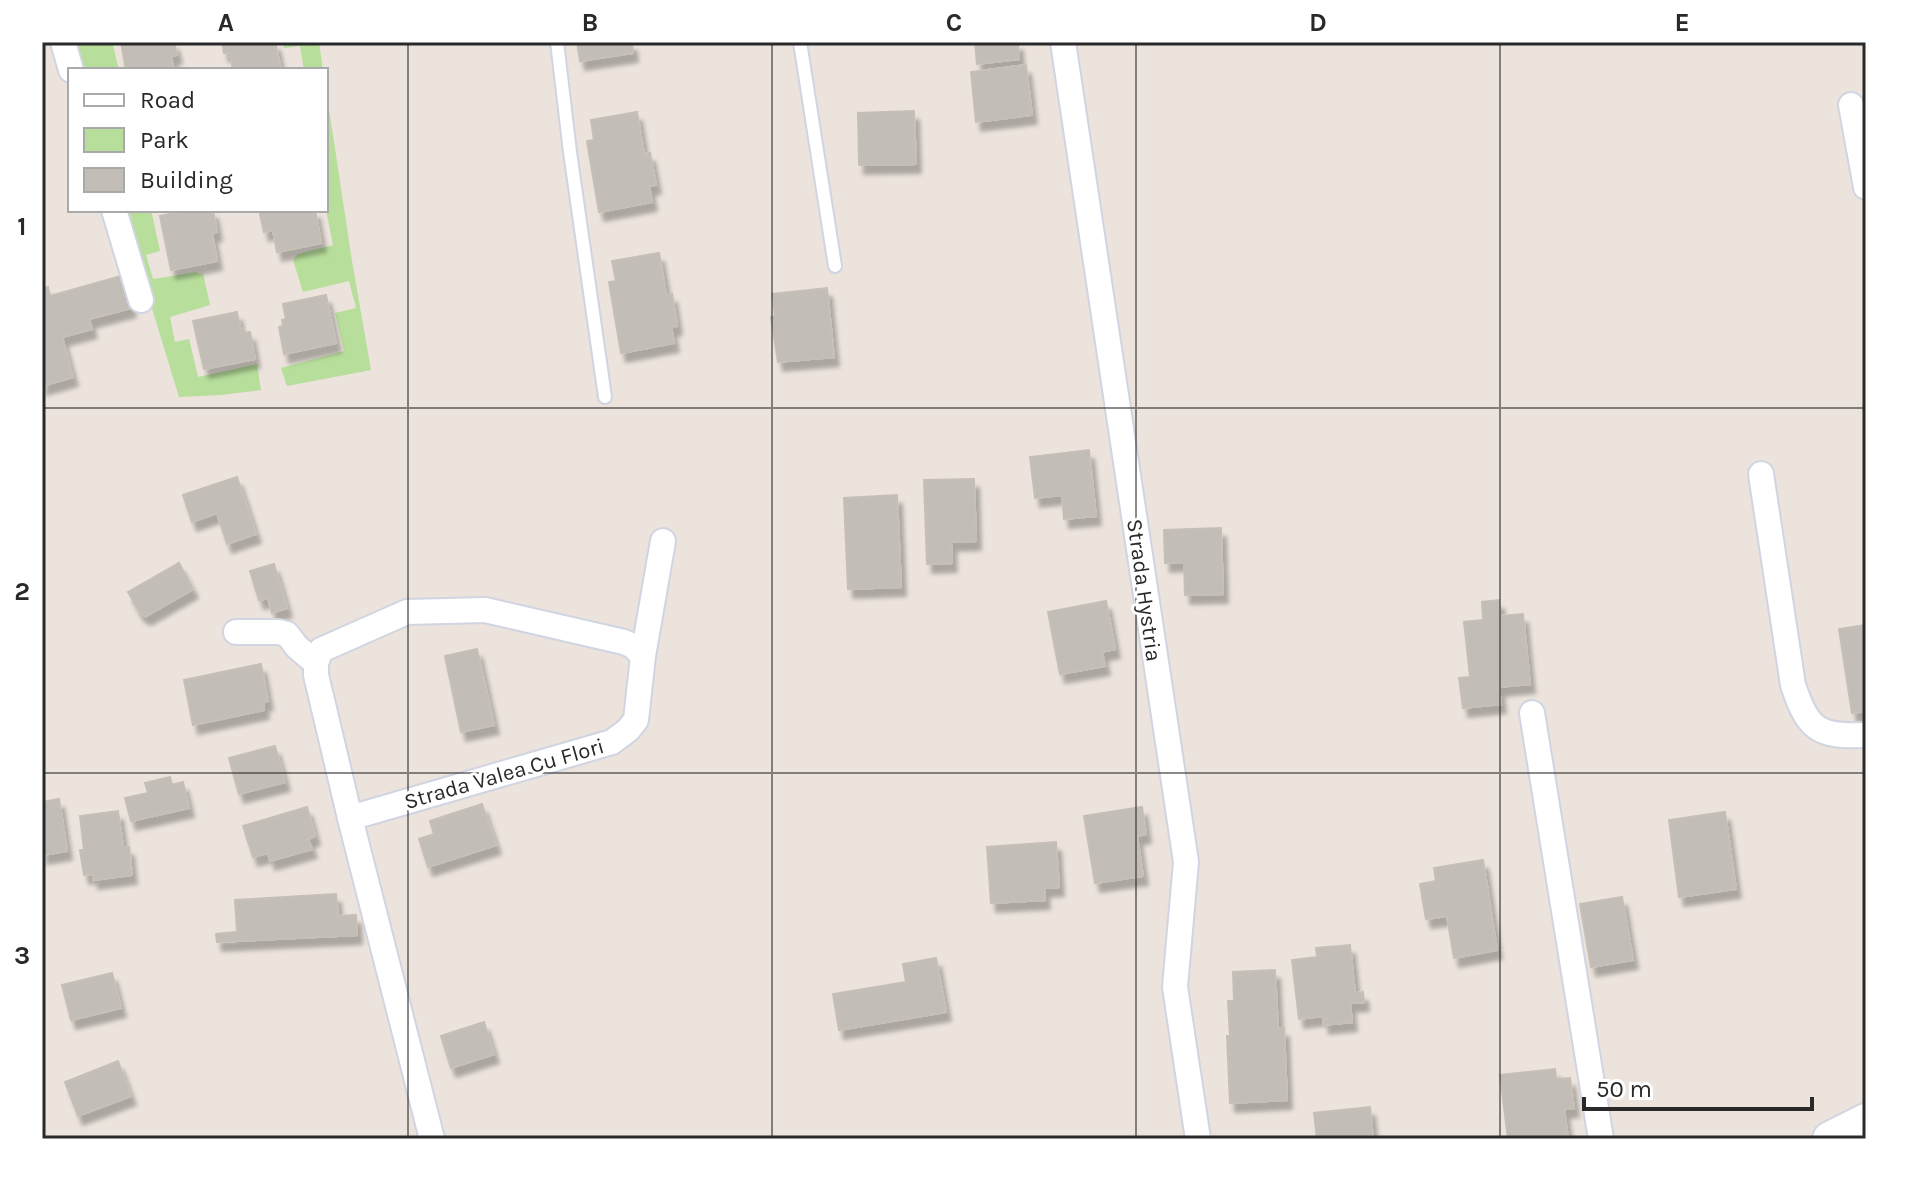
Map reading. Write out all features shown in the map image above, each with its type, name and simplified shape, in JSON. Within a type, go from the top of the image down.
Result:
[{"type":"main road","points":[[1830,1139],[1866,1121]]},
{"type":"street","points":[[63,42],[70,68]]},
{"type":"street","name":"Strada Hystria","points":[[1063,42],[1186,862],[1175,987],[1198,1139]]},
{"type":"street","points":[[1851,105],[1866,187]]},
{"type":"street","points":[[115,212],[141,300]]},
{"type":"street","points":[[1761,474],[1793,685],[1802,712],[1813,726],[1828,733],[1866,735]]},
{"type":"street","name":"Strada Valea Cu Flori","points":[[350,818],[612,742],[628,730],[636,720],[643,656],[663,541]]},
{"type":"street","points":[[432,1139],[316,675],[321,650],[407,612],[485,610],[624,642],[643,656]]},
{"type":"street","points":[[236,632],[287,634],[316,663]]},
{"type":"street","points":[[1532,713],[1601,1139]]},
{"type":"lane","points":[[557,42],[605,397]]},
{"type":"lane","points":[[800,42],[835,266]]},
{"type":"green space","points":[[69,42],[112,42],[118,68],[77,68]]},
{"type":"green space","points":[[283,42],[319,42],[323,68],[304,68],[300,46],[284,48]]},
{"type":"green space","points":[[328,102],[371,370],[287,386],[281,368],[344,351],[335,313],[356,308],[349,281],[303,292],[293,260],[298,254],[333,245],[326,212]]},
{"type":"green space","points":[[123,212],[151,212],[160,251],[146,255],[153,279],[203,273],[210,305],[170,317],[175,342],[189,339],[198,377],[257,364],[261,390],[179,397]]},
{"type":"building","points":[[121,42],[174,42],[177,55],[171,56],[174,68],[126,68]]},
{"type":"building","points":[[222,42],[275,42],[281,68],[233,68],[230,52],[224,53]]},
{"type":"building","points":[[577,42],[632,42],[633,53],[580,61]]},
{"type":"building","points":[[975,42],[1018,42],[1019,59],[977,64]]},
{"type":"building","points":[[1026,65],[1032,115],[976,122],[971,72]]},
{"type":"building","points":[[914,111],[916,164],[859,165],[858,113]]},
{"type":"building","points":[[637,112],[644,154],[650,153],[656,185],[649,186],[652,202],[599,212],[587,141],[594,140],[591,120]]},
{"type":"building","points":[[179,212],[213,212],[217,232],[212,233],[217,261],[171,270],[160,216]]},
{"type":"building","points":[[259,212],[315,212],[321,243],[277,252],[273,230],[264,232]]},
{"type":"building","points":[[659,253],[666,294],[672,294],[677,326],[671,327],[674,343],[621,353],[609,282],[616,281],[612,261]]},
{"type":"building","points":[[121,276],[131,308],[89,319],[92,329],[62,337],[73,377],[42,386],[42,289],[48,287],[50,296]]},
{"type":"building","points":[[827,288],[834,357],[778,362],[771,317],[775,316],[772,294]]},
{"type":"building","points":[[326,295],[336,343],[284,354],[279,327],[286,319],[283,304]]},
{"type":"building","points":[[237,312],[240,328],[244,328],[245,333],[250,332],[255,359],[204,369],[193,321]]},
{"type":"building","points":[[1089,450],[1096,516],[1064,519],[1062,495],[1035,498],[1030,457]]},
{"type":"building","points":[[237,477],[256,534],[227,544],[217,513],[192,522],[183,495]]},
{"type":"building","points":[[974,479],[976,541],[951,542],[952,563],[927,564],[924,480]]},
{"type":"building","points":[[897,495],[901,587],[848,589],[844,498]]},
{"type":"building","points":[[1221,528],[1223,594],[1185,595],[1184,562],[1165,563],[1164,530]]},
{"type":"building","points":[[179,563],[193,589],[146,616],[140,613],[128,592]]},
{"type":"building","points":[[274,564],[287,608],[272,613],[268,598],[259,600],[250,571]]},
{"type":"building","points":[[1499,600],[1500,616],[1523,614],[1530,684],[1499,687],[1501,704],[1463,708],[1459,678],[1470,677],[1464,622],[1483,620],[1482,602]]},
{"type":"building","points":[[1106,601],[1115,649],[1102,652],[1105,666],[1060,674],[1048,612]]},
{"type":"building","points":[[1866,625],[1866,711],[1852,713],[1839,629]]},
{"type":"building","points":[[477,649],[494,725],[461,732],[445,656]]},
{"type":"building","points":[[261,664],[268,701],[263,702],[264,710],[193,725],[184,680]]},
{"type":"building","points":[[275,746],[285,782],[239,794],[229,758]]},
{"type":"building","points":[[170,777],[172,785],[183,782],[189,808],[131,821],[125,798],[148,793],[145,783]]},
{"type":"building","points":[[59,799],[67,851],[42,855],[42,802]]},
{"type":"building","points":[[482,804],[496,845],[428,867],[419,839],[434,834],[430,821]]},
{"type":"building","points":[[307,807],[315,836],[308,839],[312,849],[270,861],[268,853],[253,857],[243,826]]},
{"type":"building","points":[[1142,807],[1146,834],[1137,836],[1143,876],[1095,883],[1084,816]]},
{"type":"building","points":[[118,811],[123,847],[129,847],[132,875],[93,880],[93,874],[84,875],[80,816]]},
{"type":"building","points":[[1725,812],[1736,889],[1679,897],[1669,820]]},
{"type":"building","points":[[1056,842],[1059,887],[1044,888],[1045,900],[991,903],[987,847]]},
{"type":"building","points":[[1483,860],[1497,950],[1454,958],[1447,916],[1426,919],[1420,884],[1436,881],[1434,868]]},
{"type":"building","points":[[336,894],[338,916],[356,915],[357,935],[217,942],[216,934],[237,932],[235,900]]},
{"type":"building","points":[[1622,897],[1633,960],[1591,967],[1580,904]]},
{"type":"building","points":[[1350,945],[1355,993],[1363,992],[1364,1002],[1350,1003],[1352,1022],[1324,1025],[1323,1016],[1299,1019],[1292,960],[1317,957],[1316,948]]},
{"type":"building","points":[[936,958],[946,1012],[839,1030],[833,994],[906,982],[903,964]]},
{"type":"building","points":[[1275,970],[1278,1028],[1284,1028],[1287,1100],[1230,1103],[1227,1036],[1230,1036],[1228,1001],[1234,1001],[1233,972]]},
{"type":"building","points":[[112,973],[121,1008],[71,1020],[62,985]]},
{"type":"building","points":[[484,1022],[494,1054],[451,1068],[441,1036]]},
{"type":"building","points":[[118,1061],[131,1096],[78,1116],[65,1082]]},
{"type":"building","points":[[1555,1069],[1556,1079],[1570,1078],[1574,1108],[1564,1109],[1568,1138],[1508,1139],[1500,1075]]},
{"type":"building","points":[[1370,1107],[1373,1139],[1317,1139],[1314,1113]]}]
